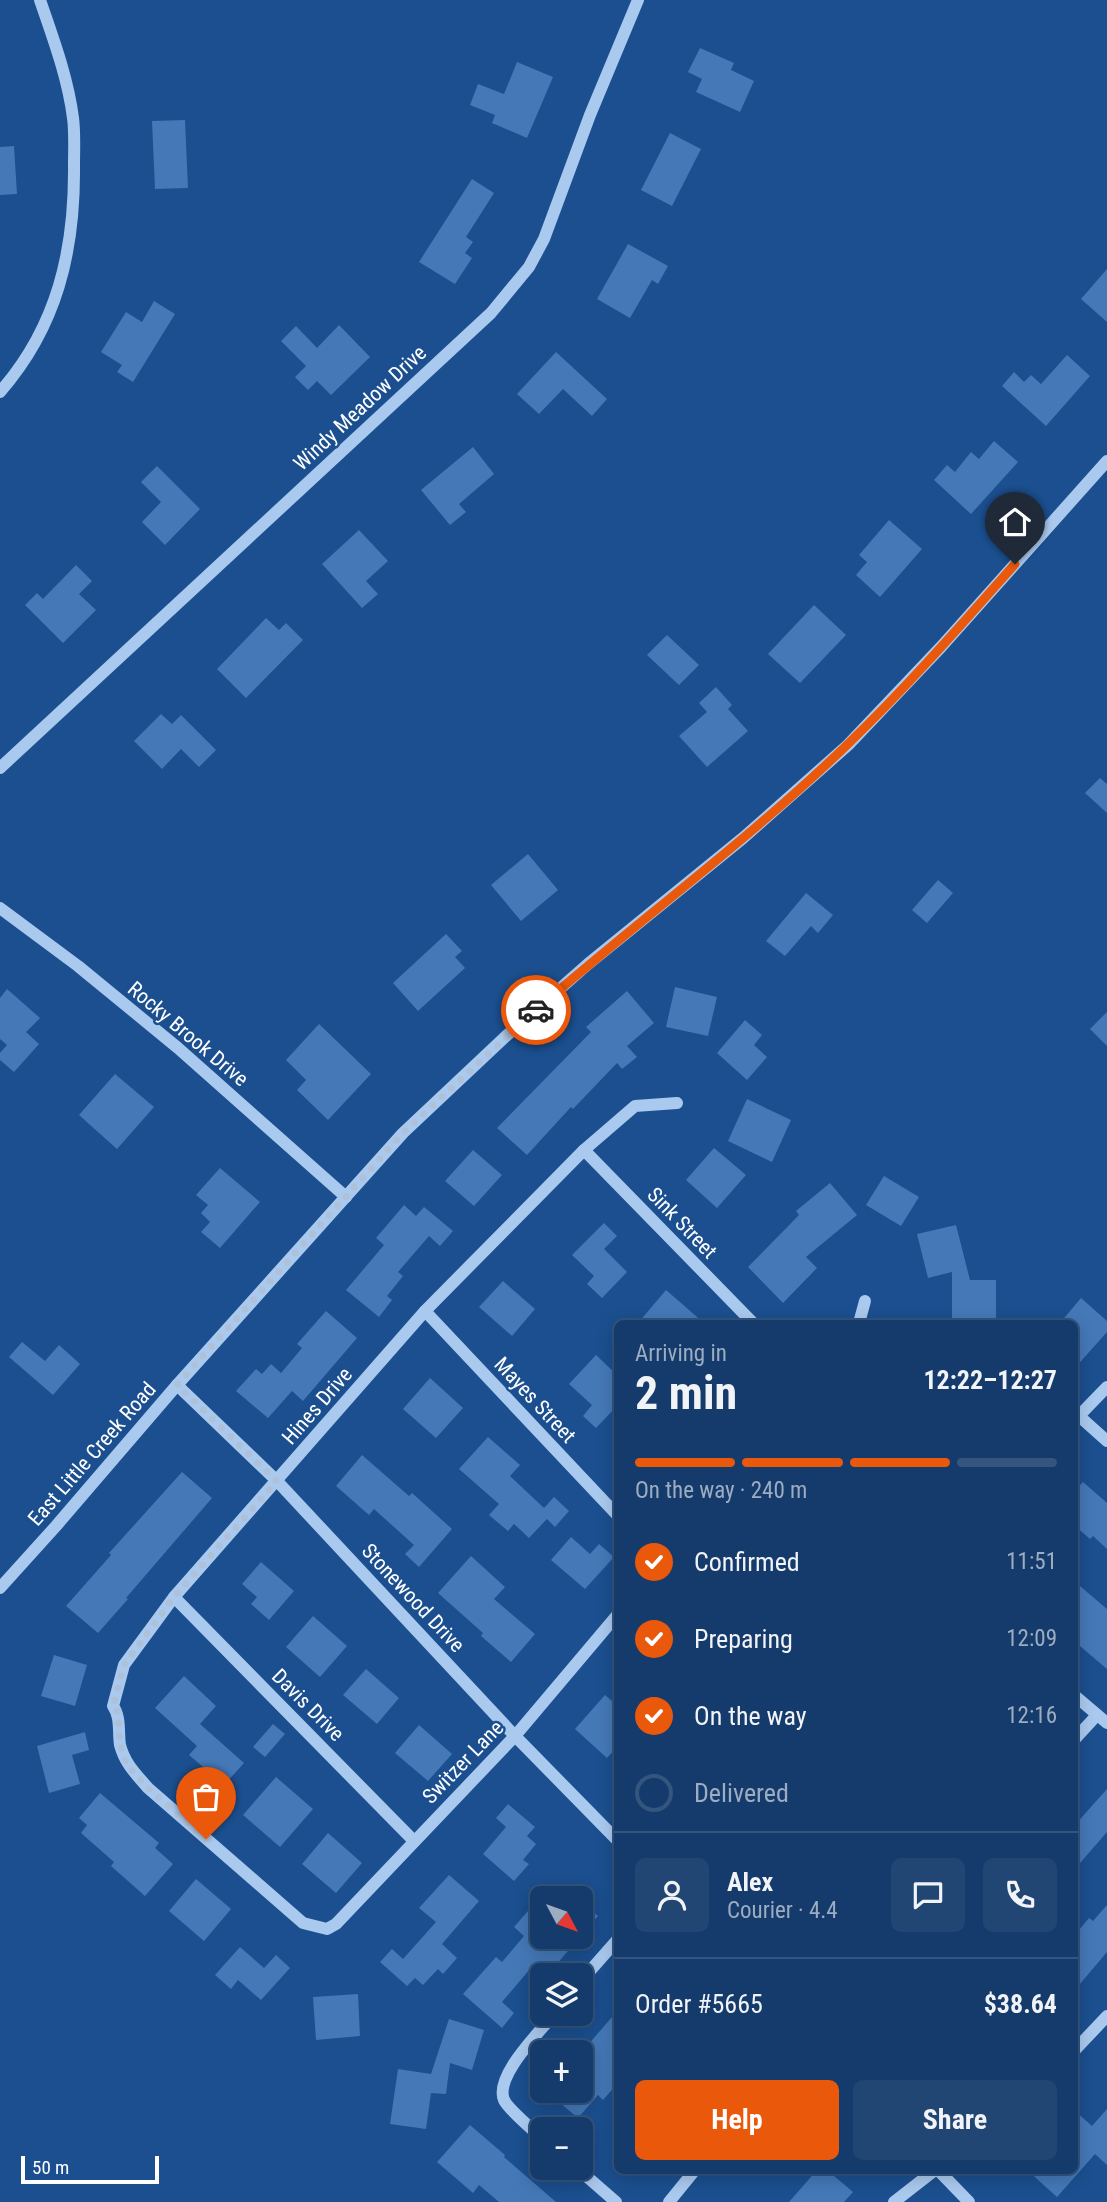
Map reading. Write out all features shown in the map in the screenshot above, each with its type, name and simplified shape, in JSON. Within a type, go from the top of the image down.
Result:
[{"type":"street","points":[[0,392],[16,374],[37,342],[52,310],[73,218],[74,118],[56,45],[40,0]]},
{"type":"street","name":"Windy Meadow Drive","points":[[0,768],[491,313],[529,267],[544,239],[590,115],[638,0]]},
{"type":"street","name":"East Little Creek Road","points":[[0,1588],[403,1133],[588,964],[743,838],[848,745],[941,647],[1107,461]]},
{"type":"street","name":"Rocky Brook Drive","points":[[0,908],[178,1048],[346,1197]]},
{"type":"street","name":"Hines Drive","points":[[327,1929],[303,1923],[148,1788],[127,1765],[120,1744],[118,1712],[113,1706],[124,1665],[174,1597],[425,1311],[584,1150],[635,1106],[677,1104]]},
{"type":"street","name":"Sink Street","points":[[584,1150],[750,1320]]},
{"type":"street","points":[[860,1320],[865,1301]]},
{"type":"street","name":"Mayes Street","points":[[425,1311],[614,1512]]},
{"type":"street","name":"Stonewood Drive","points":[[177,1385],[277,1481],[515,1736],[614,1836]]},
{"type":"street","points":[[1078,1418],[1107,1387]]},
{"type":"street","points":[[1078,1420],[1107,1441]]},
{"type":"street","name":"Davis Drive","points":[[174,1597],[414,1841]]},
{"type":"street","name":"Switzer Lane","points":[[327,1929],[337,1924],[515,1736],[614,1619]]},
{"type":"street","points":[[1078,1698],[1102,1719],[1078,1737]]},
{"type":"street","points":[[593,1967],[614,1944]]},
{"type":"street","points":[[1078,2047],[1107,2016]]},
{"type":"street","points":[[530,2126],[504,2101],[503,2088],[509,2070],[544,2026]]},
{"type":"street","points":[[668,2202],[692,2174]]},
{"type":"street","points":[[894,2202],[932,2174]]},
{"type":"street","points":[[941,2174],[969,2202]]},
{"type":"street","points":[[591,2180],[616,2202]]},
{"type":"building","points":[[700,48],[734,63],[731,70],[754,81],[740,112],[696,92],[702,79],[688,72]]},
{"type":"building","points":[[517,62],[553,77],[527,138],[492,123],[495,115],[470,105],[478,84],[504,94]]},
{"type":"building","points":[[185,120],[188,188],[155,189],[152,121]]},
{"type":"building","points":[[670,133],[701,149],[672,206],[641,190]]},
{"type":"building","points":[[14,146],[17,194],[0,195],[0,147]]},
{"type":"building","points":[[472,179],[494,193],[466,237],[473,242],[465,253],[472,258],[455,284],[419,262]]},
{"type":"building","points":[[628,244],[668,266],[658,284],[652,280],[630,318],[597,299]]},
{"type":"building","points":[[1107,269],[1107,322],[1081,299]]},
{"type":"building","points":[[154,301],[175,314],[133,382],[117,372],[122,365],[101,352],[126,312],[142,322]]},
{"type":"building","points":[[339,325],[370,357],[331,395],[317,381],[308,390],[295,377],[306,366],[281,341],[296,326],[317,348]]},
{"type":"building","points":[[556,352],[607,399],[592,416],[563,389],[539,414],[517,394]]},
{"type":"building","points":[[1067,355],[1090,376],[1046,426],[1002,386],[1014,372],[1024,382],[1031,375],[1041,384]]},
{"type":"building","points":[[994,441],[1018,462],[971,514],[934,480],[947,465],[955,472],[971,452],[979,459]]},
{"type":"building","points":[[473,447],[494,474],[459,504],[466,512],[450,525],[421,490]]},
{"type":"building","points":[[157,466],[200,509],[165,545],[142,522],[161,502],[141,482]]},
{"type":"building","points":[[889,520],[922,549],[880,597],[856,575],[867,562],[859,555]]},
{"type":"building","points":[[359,530],[388,561],[366,581],[378,594],[362,608],[322,564]]},
{"type":"building","points":[[76,565],[92,581],[79,594],[96,610],[63,643],[25,605],[37,593],[43,599]]},
{"type":"building","points":[[814,605],[846,635],[800,683],[768,654]]},
{"type":"building","points":[[266,618],[279,630],[286,623],[303,640],[246,698],[217,669]]},
{"type":"building","points":[[667,635],[699,665],[679,685],[647,655]]},
{"type":"building","points":[[716,687],[732,705],[728,709],[748,731],[707,767],[679,736],[707,712],[699,703]]},
{"type":"building","points":[[161,714],[172,724],[181,715],[216,750],[199,767],[181,749],[162,769],[134,741]]},
{"type":"building","points":[[1100,778],[1107,784],[1107,813],[1085,793]]},
{"type":"building","points":[[528,854],[558,890],[521,921],[491,885]]},
{"type":"building","points":[[938,880],[953,893],[927,923],[912,910]]},
{"type":"building","points":[[806,893],[833,915],[818,933],[811,926],[785,956],[766,941]]},
{"type":"building","points":[[446,934],[462,951],[455,957],[465,968],[418,1011],[393,983]]},
{"type":"building","points":[[675,987],[717,997],[708,1036],[666,1027]]},
{"type":"building","points":[[7,989],[40,1018],[26,1032],[39,1044],[14,1072],[0,1060],[0,1053],[7,1045],[0,1039],[0,998]]},
{"type":"building","points":[[627,991],[654,1023],[627,1046],[637,1057],[622,1069],[617,1063],[573,1109],[571,1107],[527,1155],[497,1128],[591,1032],[586,1027]]},
{"type":"building","points":[[1107,1012],[1107,1046],[1090,1029]]},
{"type":"building","points":[[745,1020],[762,1035],[754,1045],[767,1057],[747,1080],[717,1053]]},
{"type":"building","points":[[319,1024],[371,1074],[328,1120],[297,1090],[306,1080],[286,1060]]},
{"type":"building","points":[[115,1074],[154,1107],[117,1149],[79,1115]]},
{"type":"building","points":[[747,1099],[791,1120],[772,1162],[728,1141]]},
{"type":"building","points":[[714,1148],[746,1175],[717,1208],[686,1180]]},
{"type":"building","points":[[473,1150],[502,1175],[474,1206],[445,1181]]},
{"type":"building","points":[[220,1168],[260,1202],[220,1248],[201,1232],[210,1222],[201,1213],[208,1205],[196,1195]]},
{"type":"building","points":[[884,1176],[919,1197],[901,1226],[866,1205]]},
{"type":"building","points":[[830,1183],[857,1215],[806,1257],[817,1268],[783,1303],[748,1267],[799,1215],[796,1211]]},
{"type":"building","points":[[404,1205],[416,1216],[424,1207],[453,1231],[440,1246],[429,1236],[398,1272],[403,1276],[387,1296],[392,1300],[379,1317],[346,1290],[384,1245],[376,1238]]},
{"type":"building","points":[[604,1223],[617,1236],[604,1249],[627,1272],[602,1298],[587,1284],[594,1276],[572,1255]]},
{"type":"building","points":[[956,1225],[970,1280],[996,1280],[996,1320],[952,1320],[952,1272],[928,1278],[917,1234]]},
{"type":"building","points":[[503,1281],[535,1309],[512,1336],[479,1307]]},
{"type":"building","points":[[666,1290],[701,1320],[641,1320]]},
{"type":"building","points":[[1081,1298],[1107,1321],[1107,1332],[1078,1365],[1078,1320],[1063,1320]]},
{"type":"building","points":[[326,1311],[357,1338],[303,1401],[292,1391],[268,1418],[236,1391],[256,1369],[262,1374],[271,1364],[281,1373],[302,1348],[297,1344]]},
{"type":"building","points":[[22,1342],[45,1361],[59,1345],[80,1364],[53,1395],[9,1357]]},
{"type":"building","points":[[596,1355],[614,1372],[614,1409],[596,1428],[583,1416],[592,1405],[569,1384]]},
{"type":"building","points":[[430,1378],[463,1408],[436,1438],[403,1409]]},
{"type":"building","points":[[488,1437],[520,1465],[510,1476],[544,1508],[554,1497],[569,1511],[555,1527],[547,1519],[529,1538],[514,1524],[508,1531],[489,1515],[499,1504],[459,1469]]},
{"type":"building","points":[[362,1455],[409,1496],[412,1493],[452,1529],[419,1567],[405,1554],[414,1545],[374,1509],[369,1515],[336,1486]]},
{"type":"building","points":[[182,1472],[212,1498],[98,1633],[66,1606],[111,1555],[109,1553]]},
{"type":"building","points":[[1083,1482],[1107,1503],[1107,1549],[1093,1536],[1090,1539],[1078,1528],[1078,1487]]},
{"type":"building","points":[[571,1537],[590,1554],[599,1544],[614,1557],[585,1589],[551,1560]]},
{"type":"building","points":[[471,1556],[505,1587],[494,1599],[535,1634],[511,1662],[438,1593]]},
{"type":"building","points":[[261,1562],[294,1591],[269,1620],[251,1604],[257,1597],[242,1584]]},
{"type":"building","points":[[1078,1584],[1107,1609],[1107,1669],[1078,1644]]},
{"type":"building","points":[[313,1616],[347,1646],[320,1677],[286,1647]]},
{"type":"building","points":[[54,1655],[87,1665],[75,1706],[41,1696]]},
{"type":"building","points":[[366,1669],[399,1698],[377,1724],[343,1695]]},
{"type":"building","points":[[184,1676],[216,1706],[200,1724],[244,1763],[217,1793],[202,1780],[209,1772],[189,1755],[197,1746],[155,1708]]},
{"type":"building","points":[[605,1695],[614,1703],[614,1750],[607,1758],[575,1729]]},
{"type":"building","points":[[273,1724],[285,1734],[265,1757],[253,1747]]},
{"type":"building","points":[[419,1725],[452,1754],[428,1781],[395,1753]]},
{"type":"building","points":[[85,1732],[89,1750],[72,1755],[80,1784],[49,1793],[37,1746]]},
{"type":"building","points":[[276,1777],[313,1809],[280,1847],[243,1815]]},
{"type":"building","points":[[1107,1789],[1107,1832],[1078,1865],[1078,1822]]},
{"type":"building","points":[[100,1793],[159,1843],[155,1848],[173,1864],[145,1896],[111,1866],[114,1862],[81,1833],[87,1825],[79,1818]]},
{"type":"building","points":[[508,1804],[535,1827],[527,1836],[536,1844],[523,1860],[529,1864],[514,1881],[483,1854],[506,1827],[496,1818]]},
{"type":"building","points":[[328,1833],[362,1863],[336,1893],[302,1864]]},
{"type":"building","points":[[449,1875],[479,1901],[442,1944],[457,1958],[443,1974],[438,1969],[423,1985],[415,1978],[407,1986],[380,1962],[392,1949],[403,1959],[436,1922],[419,1908]]},
{"type":"building","points":[[196,1879],[231,1909],[204,1941],[169,1911]]},
{"type":"building","points":[[1107,1905],[1107,1952],[1078,1986],[1078,1931],[1089,1918],[1093,1921]]},
{"type":"building","points":[[528,1911],[530,1950],[569,1950],[558,1963],[530,1963],[530,1969],[502,2002],[514,2013],[502,2028],[463,1994],[496,1957],[502,1962],[524,1936],[514,1927]]},
{"type":"building","points":[[240,1947],[264,1968],[276,1955],[290,1968],[261,2000],[238,1980],[231,1989],[215,1975]]},
{"type":"building","points":[[358,1994],[360,2036],[316,2040],[313,1997]]},
{"type":"building","points":[[614,2015],[614,2088],[603,2100],[598,2095],[593,2101],[592,2040]]},
{"type":"building","points":[[449,2019],[484,2030],[472,2070],[450,2063],[446,2094],[431,2093],[426,2129],[390,2124],[398,2069],[431,2074]]},
{"type":"building","points":[[560,2103],[591,2103],[577,2117]]},
{"type":"building","points":[[1107,2109],[1107,2165],[1095,2154],[1078,2173],[1078,2114],[1092,2126]]},
{"type":"building","points":[[470,2125],[556,2202],[499,2202],[479,2185],[473,2193],[437,2162]]},
{"type":"building","points":[[814,2174],[832,2174],[853,2192],[844,2202],[789,2202]]},
{"type":"building","points":[[1031,2174],[1077,2174],[1057,2197]]},
{"type":"way so far","points":[[206,1839],[148,1788],[127,1765],[120,1744],[118,1712],[113,1706],[124,1665],[174,1597],[277,1481],[177,1385],[403,1133],[536,1010]]},
{"type":"route","points":[[536,1010],[588,964],[743,838],[848,745],[1015,564]]}]
